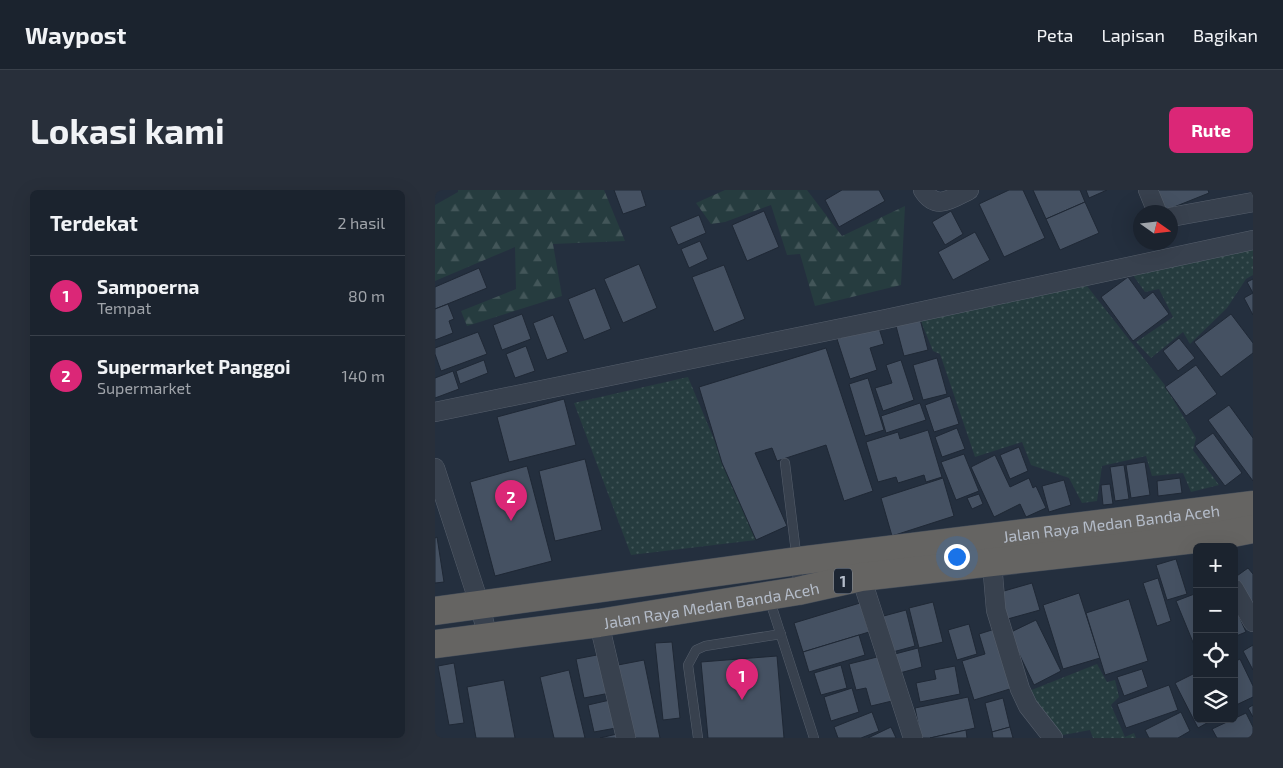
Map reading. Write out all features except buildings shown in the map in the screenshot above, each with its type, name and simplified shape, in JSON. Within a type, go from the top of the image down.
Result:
[{"type":"highway","name":"Jalan Raya Medan Banda Aceh","points":[[435,611],[797,561],[1253,504]]},
{"type":"highway","name":"Jalan Raya Medan Banda Aceh","points":[[435,644],[599,622],[768,594],[798,591],[861,577],[1214,542],[1253,529]]},
{"type":"street","points":[[923,190],[927,197],[937,202],[948,200],[969,190]]},
{"type":"street","points":[[1148,190],[1154,205]]},
{"type":"street","points":[[1178,216],[1253,202]]},
{"type":"street","points":[[435,412],[895,317],[1253,240]]},
{"type":"street","points":[[435,468],[480,606],[488,638]]},
{"type":"street","points":[[992,563],[996,610],[1019,689],[1028,706],[1053,738]]},
{"type":"street","points":[[861,577],[913,738]]},
{"type":"street","points":[[1238,595],[1253,622]]},
{"type":"street","points":[[599,622],[626,738]]},
{"type":"lane","points":[[785,463],[797,561],[798,591]]},
{"type":"lane","points":[[768,594],[814,738]]},
{"type":"lane","points":[[698,738],[688,665],[696,650],[705,646],[781,634]]},
{"type":"green space","points":[[458,190],[604,190],[625,241],[553,244],[562,296],[467,326],[461,311],[516,289],[515,247],[435,281],[435,205],[458,192]]},
{"type":"green space","points":[[725,190],[807,190],[842,236],[905,206],[901,285],[815,306],[800,254],[787,255],[771,205],[725,222],[711,224],[696,203]]},
{"type":"green space","points":[[1253,245],[1253,275],[1246,279],[1227,308],[1190,344],[1183,332],[1151,358],[1136,342],[1173,317],[1159,289],[1145,292],[1130,271]]},
{"type":"green space","points":[[1087,286],[1164,384],[1196,438],[1193,450],[1219,485],[1191,492],[1183,473],[1152,476],[1146,456],[1102,466],[1097,501],[1082,503],[1069,478],[1031,465],[1022,442],[975,457],[940,354],[933,351],[920,319],[928,320],[956,309]]},
{"type":"green space","points":[[688,377],[756,540],[631,555],[574,403]]},
{"type":"green space","points":[[1097,664],[1107,682],[1115,680],[1119,697],[1111,705],[1125,737],[1134,733],[1136,738],[1093,738],[1090,730],[1058,736],[1029,691]]},
{"type":"place","name":"Supermarket Panggoi","points":[[511,521]]},
{"type":"place","name":"Sampoerna","points":[[742,700]]}]
